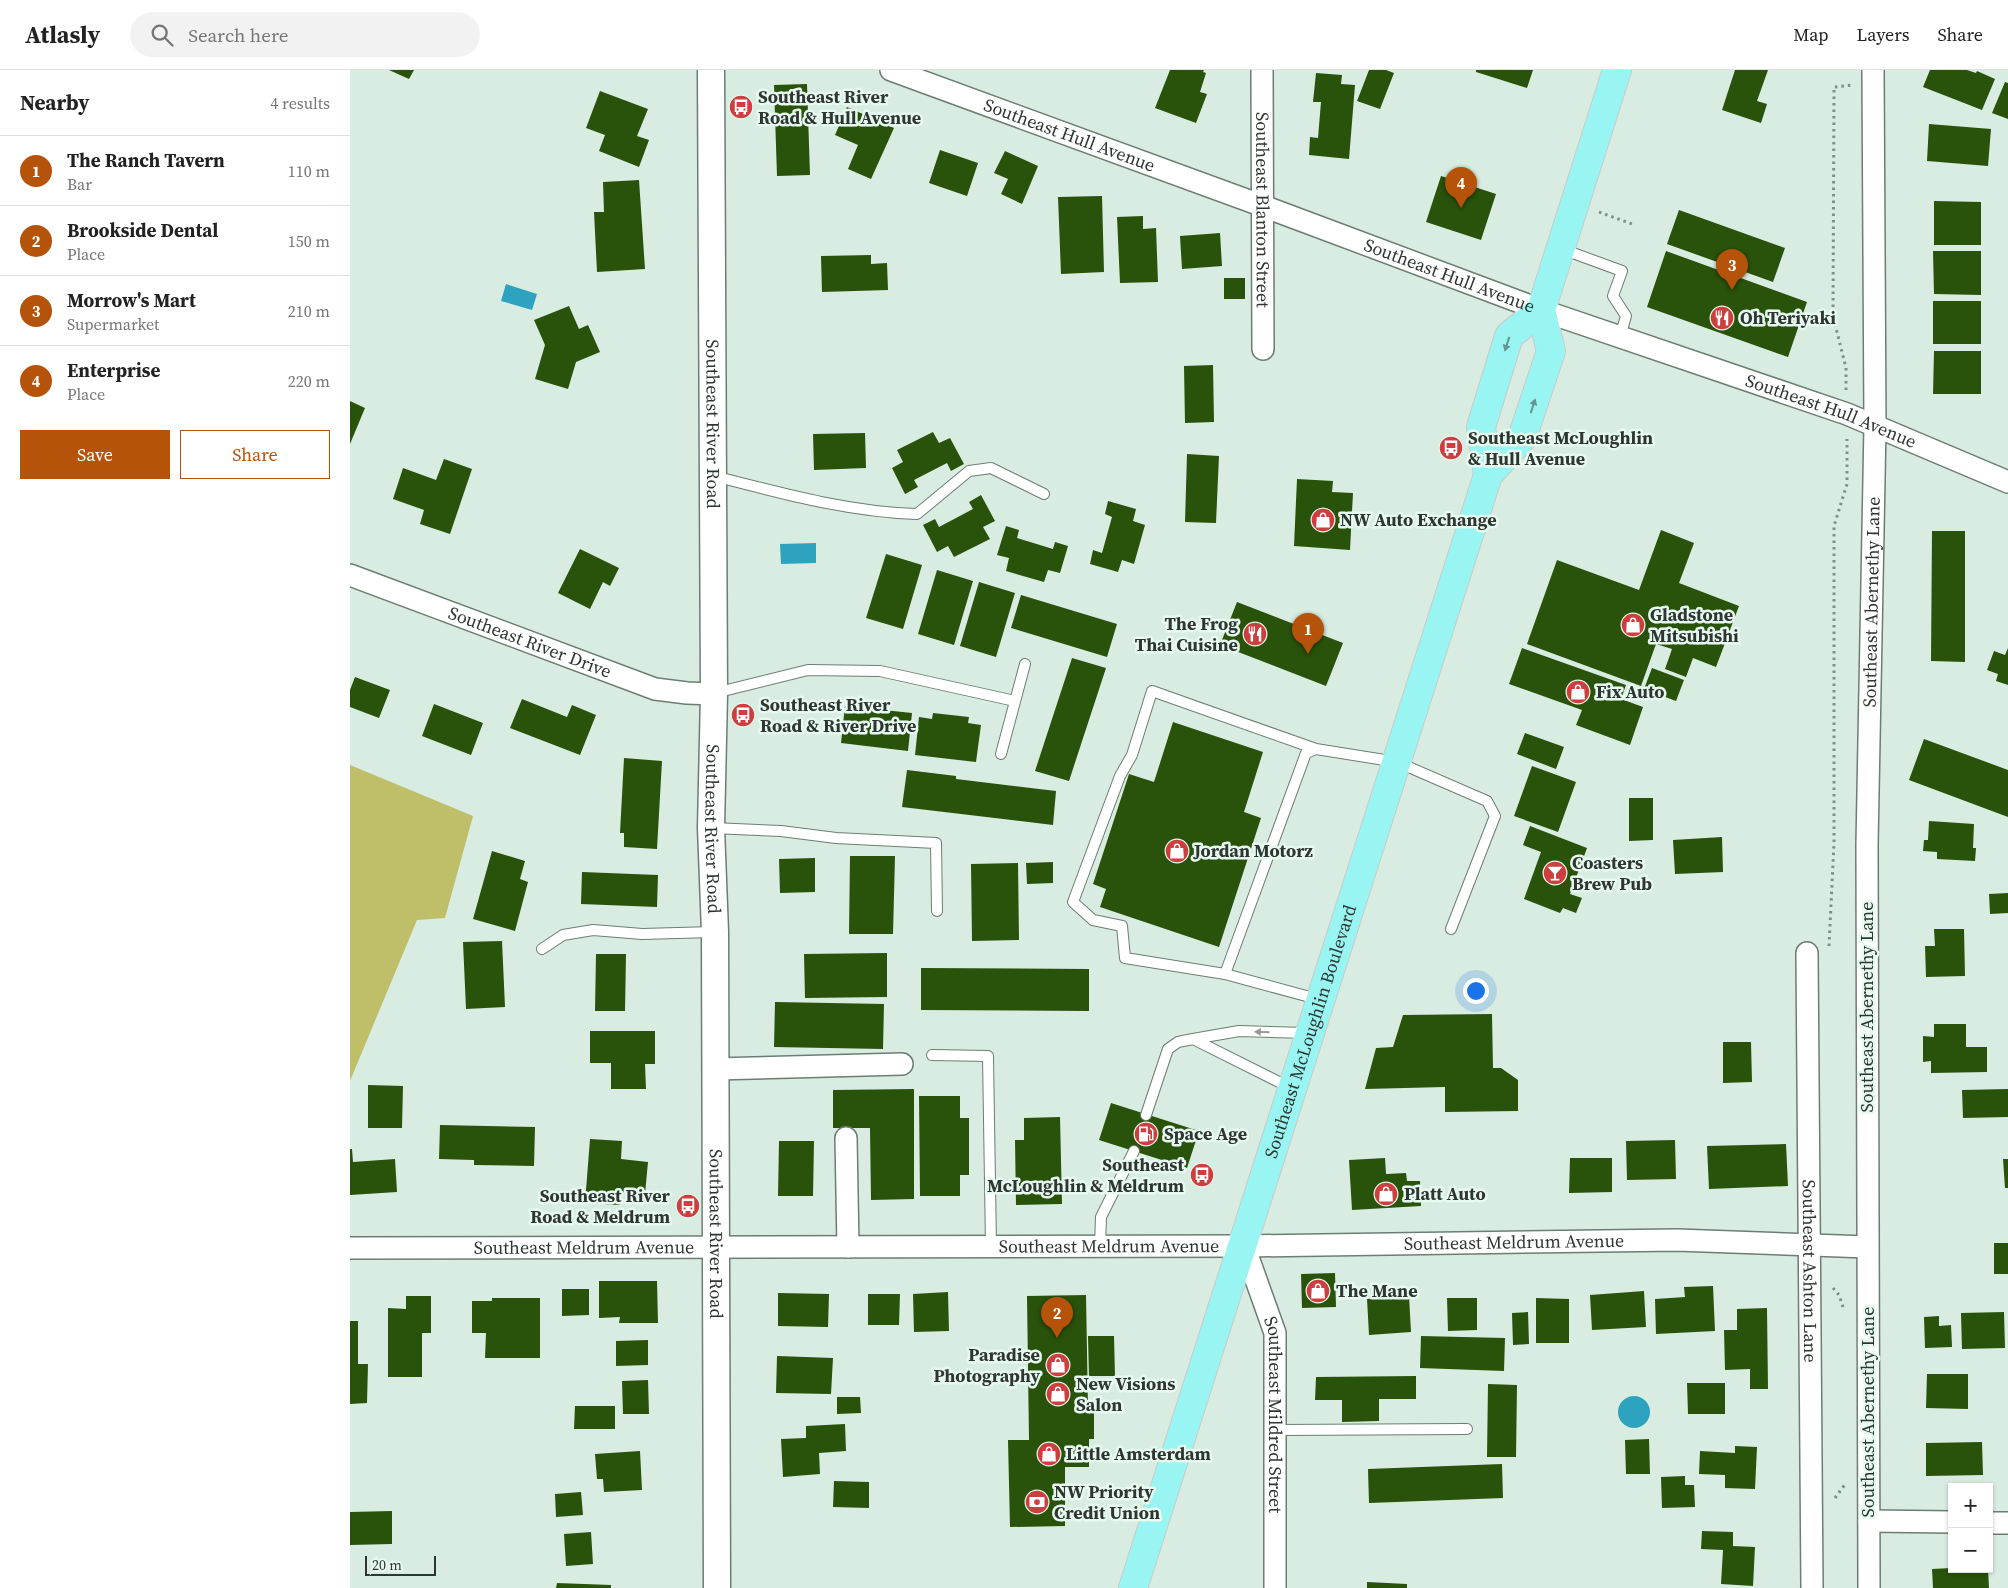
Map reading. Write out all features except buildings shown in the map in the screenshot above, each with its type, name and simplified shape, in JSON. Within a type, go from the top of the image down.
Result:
[{"type":"main road","points":[[1541,310],[1617,70]]},
{"type":"main road","name":"Southeast McLoughlin Boulevard","points":[[1133,1588],[1244,1246],[1488,475],[1522,438],[1551,351],[1541,310],[1510,336],[1480,427],[1488,475]]},
{"type":"street","name":"Southeast River Road","points":[[711,70],[714,694],[711,828],[715,932],[717,1588]]},
{"type":"street","name":"Southeast Hull Avenue","points":[[891,70],[1541,310],[1847,414],[2008,482]]},
{"type":"street","name":"Southeast Blanton Street","points":[[1262,70],[1263,349]]},
{"type":"street","name":"Southeast Abernethy Lane","points":[[1869,1588],[1867,845],[1875,426],[1873,77]]},
{"type":"street","name":"Southeast River Drive","points":[[350,575],[654,689],[714,694]]},
{"type":"street","name":"Southeast Ashton Lane","points":[[1807,953],[1812,1588]]},
{"type":"street","points":[[716,1069],[902,1064]]},
{"type":"street","points":[[846,1138],[848,1247]]},
{"type":"street","name":"Southeast Meldrum Avenue","points":[[350,1248],[1244,1246],[1668,1240],[1867,1247]]},
{"type":"street","name":"Southeast Mildred Street","points":[[1244,1246],[1275,1333],[1275,1588]]},
{"type":"street","points":[[1869,1521],[1948,1522]]},
{"type":"street","points":[[1993,1522],[2008,1523]]},
{"type":"lane","points":[[1560,248],[1622,271],[1613,296],[1626,316],[1620,337]]},
{"type":"lane","points":[[713,476],[795,496],[898,513],[917,514],[969,471],[991,468],[1044,494]]},
{"type":"lane","points":[[1001,754],[1024,664]]},
{"type":"lane","points":[[714,694],[808,670],[880,671],[1014,701]]},
{"type":"lane","points":[[1322,1000],[1225,974],[1125,958],[1122,926],[1093,920],[1073,902],[1120,776],[1132,755],[1152,691],[1316,749],[1397,762],[1487,801],[1496,816],[1451,928]]},
{"type":"lane","points":[[1225,974],[1306,753],[1316,749]]},
{"type":"lane","points":[[711,828],[781,831],[836,838],[936,843],[938,911]]},
{"type":"lane","points":[[542,949],[563,935],[593,930],[642,934],[715,932]]},
{"type":"lane","points":[[1146,1115],[1168,1049],[1178,1042],[1239,1031],[1311,1033]]},
{"type":"lane","points":[[1192,1039],[1293,1090]]},
{"type":"lane","points":[[932,1055],[988,1056],[991,1246]]},
{"type":"lane","points":[[1100,1246],[1101,1217],[1134,1151]]},
{"type":"lane","points":[[1275,1430],[1468,1428]]},
{"type":"path","points":[[1846,384],[1846,368],[1834,316],[1834,87],[1873,77]]},
{"type":"path","points":[[1574,204],[1632,224]]},
{"type":"path","points":[[1829,954],[1834,842],[1834,526],[1847,484],[1848,440]]},
{"type":"shaded area","points":[[350,765],[473,816],[445,918],[417,920],[350,1081]]},
{"type":"water","points":[[506,284],[537,294],[532,310],[501,301]]},
{"type":"water","points":[[816,543],[816,563],[781,564],[780,544]]},
{"type":"water","points":[[1634,1396],[1640,1397],[1645,1401],[1649,1406],[1649,1418],[1645,1423],[1640,1427],[1634,1428],[1628,1427],[1623,1423],[1619,1418],[1618,1412],[1619,1406],[1623,1401],[1628,1397]]},
{"type":"place","name":"Southeast River Road & Hull Avenue","points":[[741,107]]},
{"type":"place","name":"Enterprise","points":[[1461,208]]},
{"type":"place","name":"Morrow's Mart","points":[[1732,290]]},
{"type":"place","name":"Oh Teriyaki","points":[[1722,318]]},
{"type":"place","name":"Southeast McLoughlin & Hull Avenue","points":[[1451,448]]},
{"type":"place","name":"NW Auto Exchange","points":[[1323,520]]},
{"type":"place","name":"Gladstone Mitsubishi","points":[[1633,625]]},
{"type":"place","name":"The Frog Thai Cuisine","points":[[1255,634]]},
{"type":"place","name":"The Ranch Tavern","points":[[1308,654]]},
{"type":"place","name":"Fix Auto","points":[[1578,692]]},
{"type":"place","name":"Southeast River Road & River Drive","points":[[743,715]]},
{"type":"place","name":"Jordan Motorz","points":[[1177,851]]},
{"type":"place","name":"Coasters Brew Pub","points":[[1555,873]]},
{"type":"place","name":"Space Age","points":[[1146,1134]]},
{"type":"place","name":"Southeast McLoughlin & Meldrum","points":[[1202,1175]]},
{"type":"place","name":"Platt Auto","points":[[1386,1194]]},
{"type":"place","name":"Southeast River Road & Meldrum","points":[[688,1206]]},
{"type":"place","name":"The Mane","points":[[1318,1291]]},
{"type":"place","name":"Brookside Dental","points":[[1057,1338]]},
{"type":"place","name":"Paradise Photography","points":[[1058,1365]]},
{"type":"place","name":"New Visions Salon","points":[[1058,1394]]},
{"type":"place","name":"Little Amsterdam","points":[[1049,1454]]},
{"type":"place","name":"NW Priority Credit Union","points":[[1037,1502]]}]
